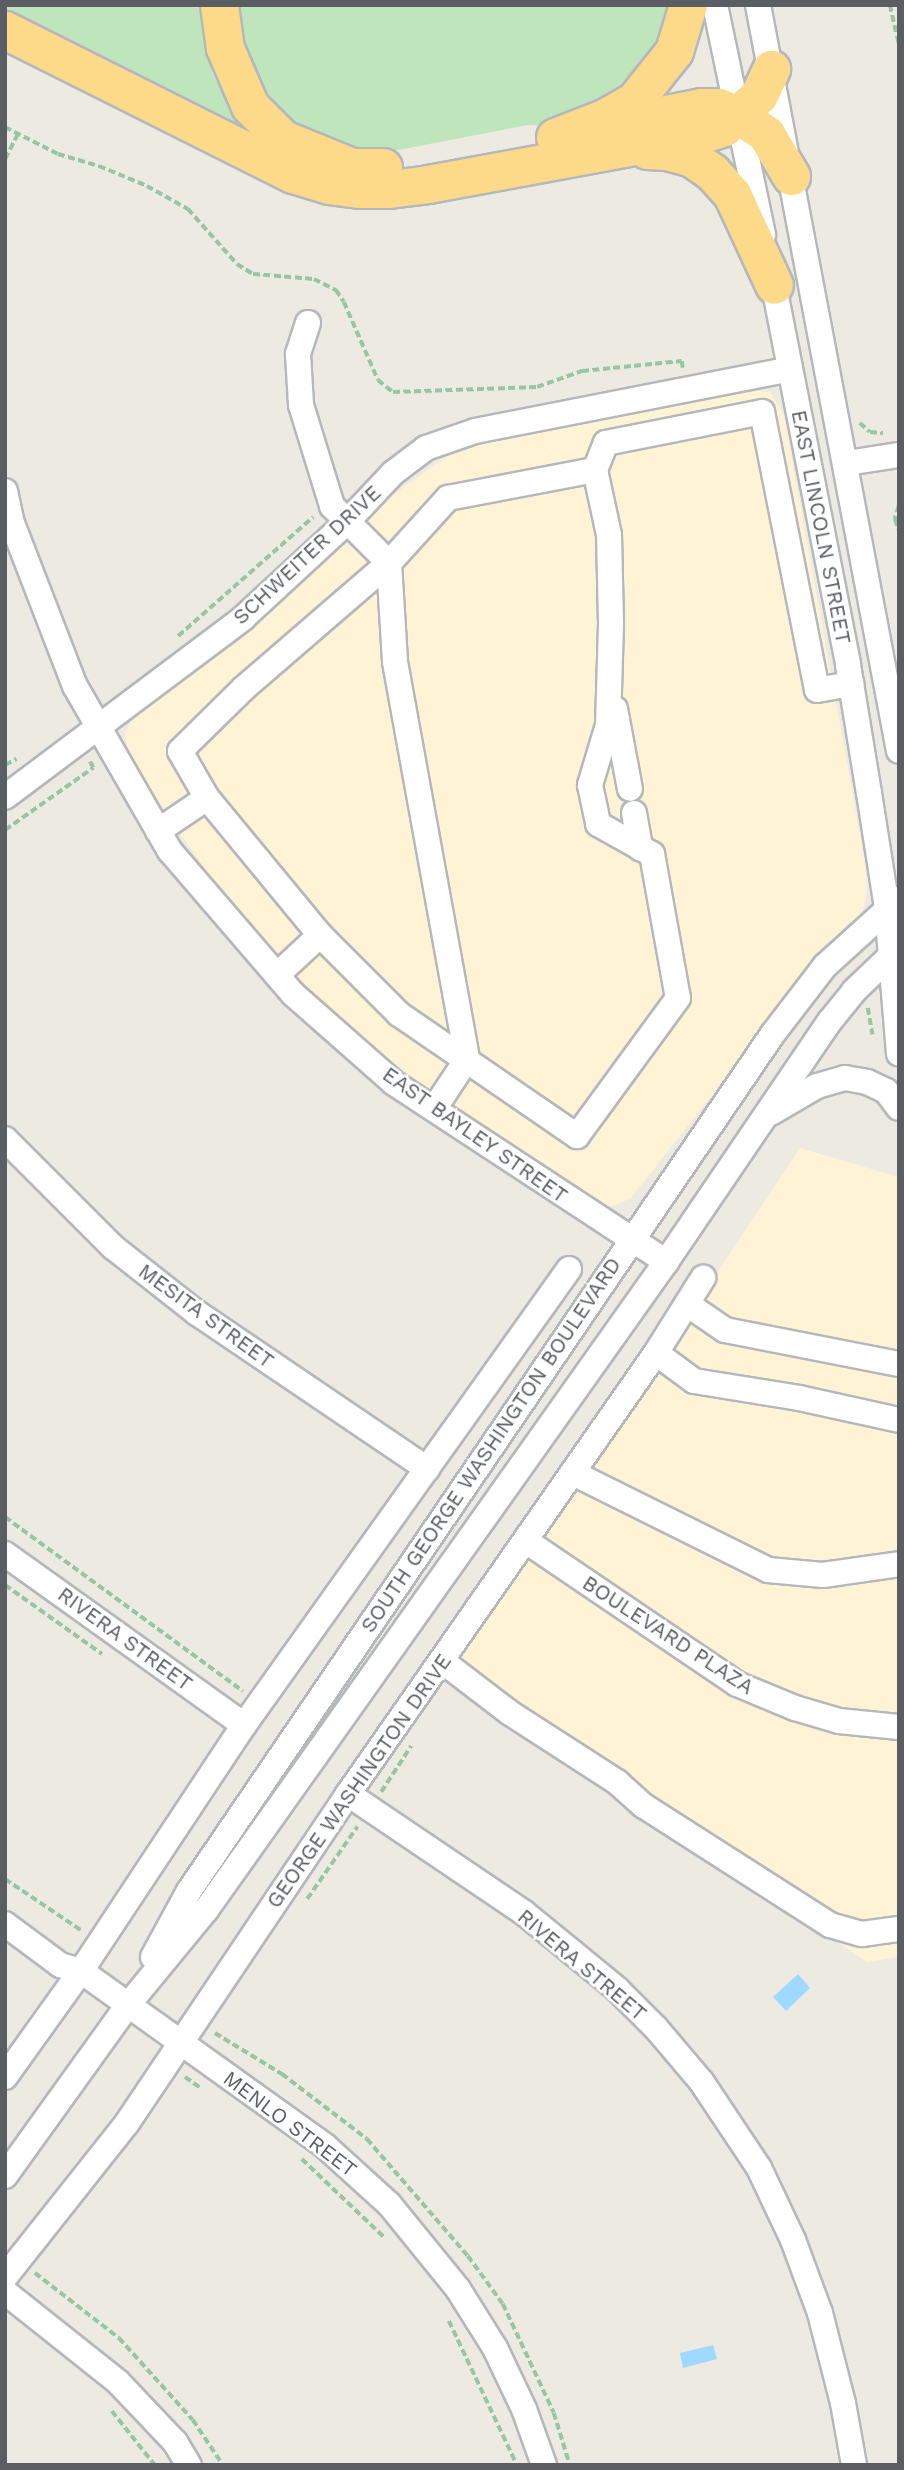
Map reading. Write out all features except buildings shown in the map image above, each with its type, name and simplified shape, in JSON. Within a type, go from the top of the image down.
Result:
[{"type":"highway","points":[[219,5],[225,48],[250,106],[283,139],[352,166],[390,167],[701,107],[719,107],[738,115],[766,134],[792,176]]},
{"type":"highway","points":[[555,136],[606,117],[635,100],[674,51],[688,5]]},
{"type":"highway","points":[[5,30],[293,174],[328,185],[359,189],[402,188],[706,133],[724,127],[759,95],[771,69]]},
{"type":"highway","points":[[614,148],[666,150],[692,158],[712,172],[732,194],[774,285]]},
{"type":"street","name":"EAST LINCOLN STREET","points":[[715,5],[774,285],[893,903],[899,1054]]},
{"type":"street","name":"EAST LINCOLN STREET","points":[[758,5],[895,702],[899,751]]},
{"type":"street","points":[[308,323],[298,354],[301,405],[332,506],[389,563],[395,662],[467,1059],[433,1109]]},
{"type":"street","name":"SCHWEITER DRIVE","points":[[5,797],[243,618],[347,522],[393,473],[426,449],[452,437],[790,369]]},
{"type":"street","points":[[595,470],[448,498],[389,563],[244,688],[180,751],[207,799],[320,935],[399,1014],[577,1136],[678,998],[652,854],[598,824],[590,785],[608,725],[609,536],[595,470],[606,443],[762,412],[817,690],[851,684]]},
{"type":"street","points":[[847,463],[899,455]]},
{"type":"street","name":"EAST BAYLEY STREET","points":[[5,491],[12,523],[75,686],[170,851],[276,975],[293,994],[394,1083],[666,1262]]},
{"type":"street","points":[[609,677],[640,848]]},
{"type":"street","points":[[158,831],[207,799]]},
{"type":"street","name":"SOUTH GEORGE WASHINGTON BOULEVARD","points":[[128,2005],[189,1891],[779,1025],[825,965],[893,903]]},
{"type":"street","points":[[276,975],[320,935]]},
{"type":"street","name":"SOUTH GEORGE WASHINGTON BOULEVARD","points":[[5,2176],[128,2005],[206,1910],[666,1262],[830,1021],[854,991],[894,952]]},
{"type":"street","points":[[765,1116],[817,1086],[845,1078],[867,1082],[886,1091],[899,1108]]},
{"type":"street","name":"MESITA STREET","points":[[5,1139],[113,1247],[186,1305],[427,1469]]},
{"type":"street","points":[[5,2077],[81,1971],[236,1719],[427,1469],[569,1269]]},
{"type":"street","name":"GEORGE WASHINGTON DRIVE","points":[[8,2289],[127,2123],[348,1794],[656,1353],[703,1278]]},
{"type":"street","points":[[687,1304],[725,1331],[899,1364]]},
{"type":"street","points":[[656,1353],[694,1381],[799,1398],[899,1420]]},
{"type":"street","points":[[573,1473],[768,1570],[823,1575],[899,1563]]},
{"type":"street","name":"BOULEVARD PLAZA","points":[[526,1541],[737,1684],[795,1708],[838,1721],[899,1727]]},
{"type":"street","name":"RIVERA STREET","points":[[5,1554],[236,1719]]},
{"type":"street","points":[[442,1661],[510,1713],[617,1783],[644,1806],[830,1925],[862,1934],[899,1929]]},
{"type":"street","name":"RIVERA STREET","points":[[348,1794],[523,1912],[636,2008],[701,2081],[759,2168],[793,2240],[820,2313],[843,2403],[854,2465]]},
{"type":"street","name":"MENLO STREET","points":[[5,1924],[60,1965],[81,1971],[325,2146],[397,2213],[458,2289],[495,2348],[524,2409],[544,2465]]},
{"type":"street","points":[[8,2289],[118,2382],[175,2442],[189,2465]]},
{"type":"path","points":[[890,5],[899,44]]},
{"type":"path","points":[[5,127],[58,154],[99,166],[147,186],[188,209],[237,264],[253,274],[314,279],[335,290],[344,302],[378,380],[393,392],[537,387],[582,371],[682,360],[688,390]]},
{"type":"path","points":[[5,159],[18,134]]},
{"type":"path","points":[[899,506],[895,519],[899,530]]},
{"type":"path","points":[[177,638],[313,517]]},
{"type":"path","points":[[5,765],[16,758]]},
{"type":"path","points":[[5,1517],[243,1690],[236,1719]]},
{"type":"path","points":[[5,1879],[82,1931]]},
{"type":"path","points":[[177,2087],[185,2076],[206,2091]]},
{"type":"path","points":[[292,2150],[388,2242]]},
{"type":"path","points":[[8,2289],[35,2273],[42,2264]]},
{"type":"path","points":[[35,2273],[119,2338],[193,2420],[223,2465]]},
{"type":"path","points":[[448,2319],[517,2465]]},
{"type":"path","points":[[107,2404],[155,2465]]},
{"type":"shaded area","points":[[757,391],[770,392],[784,415],[865,862],[867,891],[864,907],[851,928],[832,943],[631,1198],[614,1206],[600,1206],[413,1084],[341,1020],[270,949],[223,894],[159,804],[127,747],[125,734],[130,723],[141,712],[244,637],[387,499],[446,457],[497,439]]},
{"type":"shaded area","points":[[800,1148],[899,1177],[899,1957],[867,1962],[448,1678]]},
{"type":"green space","points":[[5,5],[201,5],[205,48],[213,75],[241,123],[236,129],[5,13]]},
{"type":"green space","points":[[234,5],[680,5],[628,95],[549,125],[528,125],[393,151],[349,149],[291,123],[268,102],[241,46]]},
{"type":"water","points":[[798,1974],[810,1988],[786,2011],[773,1997]]},
{"type":"water","points":[[713,2345],[717,2359],[683,2368],[680,2353]]}]
